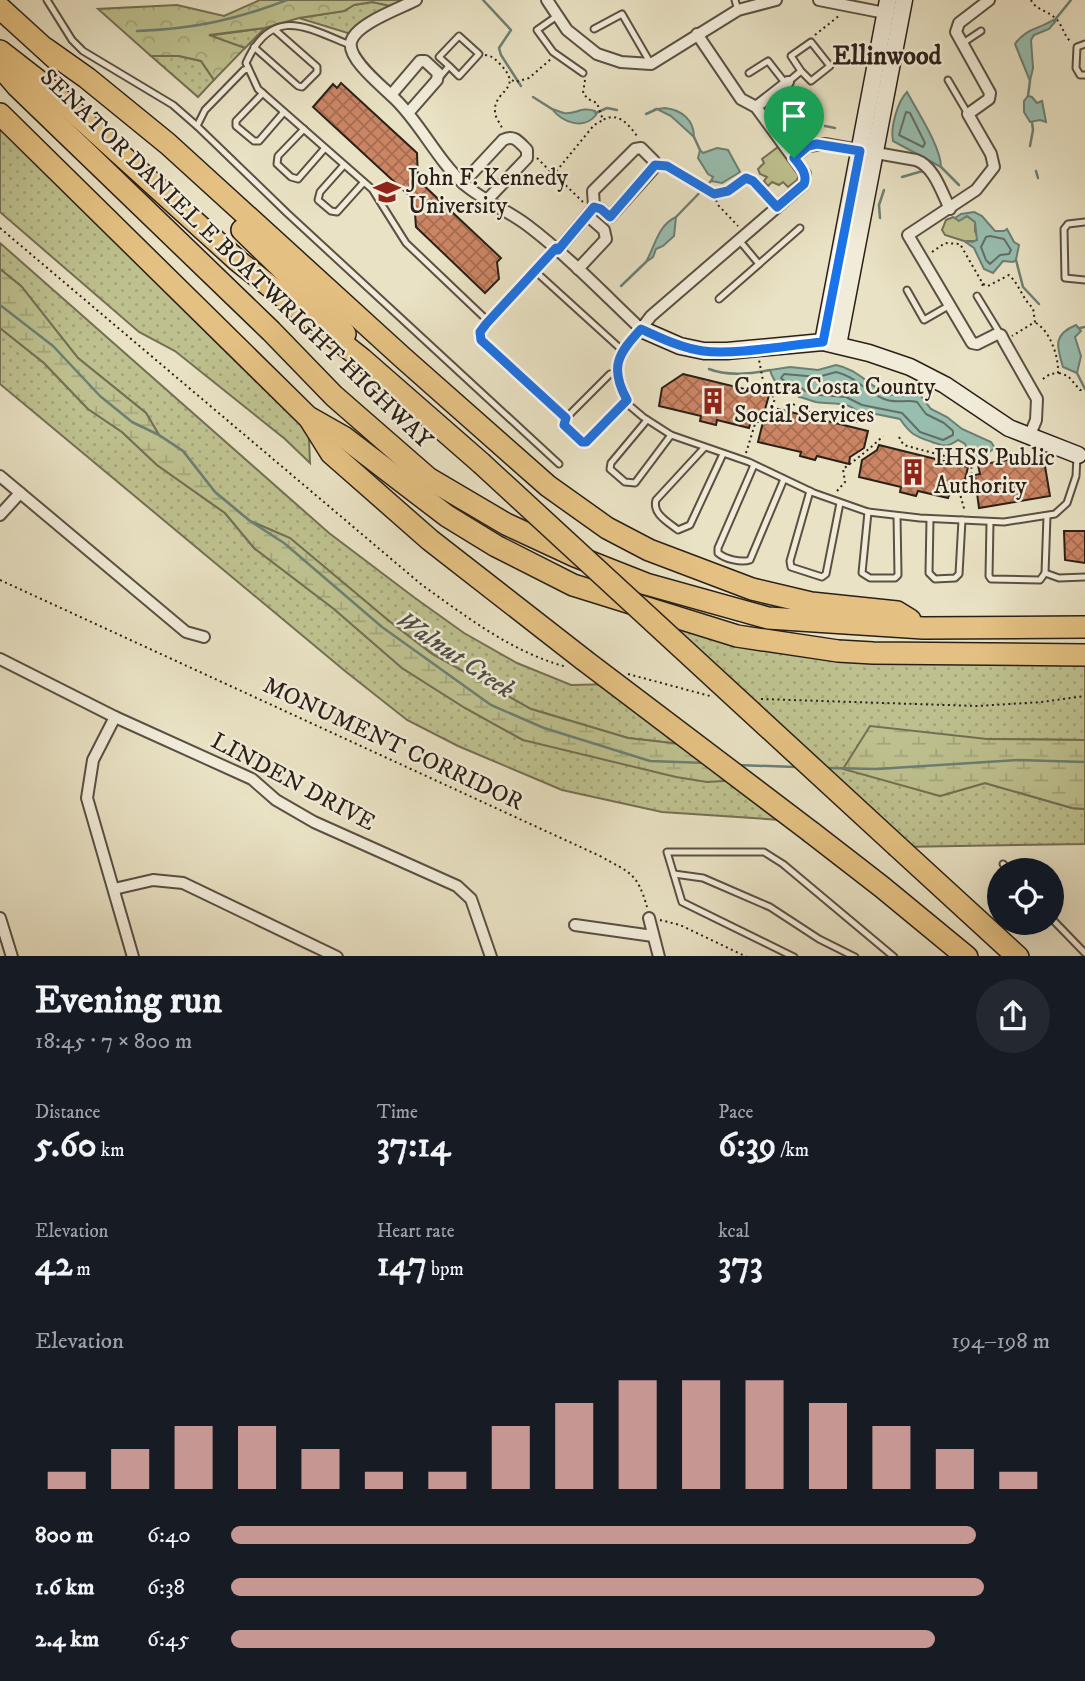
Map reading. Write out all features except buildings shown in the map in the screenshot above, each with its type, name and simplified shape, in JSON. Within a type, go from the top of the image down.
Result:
[{"type":"highway","points":[[0,8],[201,191],[335,320],[362,359]]},
{"type":"highway","points":[[46,49],[87,78],[168,144],[548,486],[607,528],[662,555],[752,589],[811,603],[897,612],[923,628]]},
{"type":"highway","points":[[0,51],[45,86],[238,261],[362,359],[481,463],[1017,956]]},
{"type":"highway","name":"SENATOR DANIEL E BOATWRIGHT HIGHWAY","points":[[0,66],[8,80],[271,331],[334,396],[428,478],[506,524],[575,556],[646,584],[768,618],[923,628],[1085,627]]},
{"type":"highway","name":"SENATOR DANIEL E BOATWRIGHT HIGHWAY","points":[[0,114],[308,416],[345,438],[447,516],[548,574],[598,594],[737,636],[838,651],[1085,655]]},
{"type":"highway","points":[[308,416],[331,453],[430,540],[811,832],[966,956]]},
{"type":"street","points":[[416,0],[375,20],[354,35],[350,45],[355,59],[409,112],[463,183],[486,201],[512,214],[557,249],[641,329],[680,346],[704,351],[830,344],[910,367],[945,385],[1009,428],[1081,455]]},
{"type":"street","points":[[547,0],[567,30],[597,54],[621,62],[651,64],[698,34],[736,5],[776,0]]},
{"type":"street","points":[[819,0],[844,5],[887,7],[868,152]]},
{"type":"street","points":[[830,344],[868,152],[904,0]]},
{"type":"street","points":[[985,1],[959,23],[956,32],[990,93],[989,99],[968,114],[992,154],[994,167],[976,190],[908,235],[972,343],[977,344],[997,334],[1002,338],[1037,399],[1036,420],[1029,437]]},
{"type":"street","points":[[641,329],[651,316],[806,180],[805,174],[756,107],[741,99],[698,34]]},
{"type":"street","points":[[391,95],[420,61],[425,61],[438,73],[437,80],[409,112]]},
{"type":"street","points":[[756,107],[787,83]]},
{"type":"street","points":[[463,183],[503,140],[514,138],[528,153],[527,158],[486,201]]},
{"type":"street","points":[[794,158],[808,146],[825,144],[916,160],[930,171],[950,209]]},
{"type":"street","points":[[557,249],[592,211],[601,209],[610,217],[655,165],[641,148],[635,149],[593,191],[592,211],[604,230],[606,239],[578,269]]},
{"type":"street","points":[[0,476],[186,632],[204,637]]},
{"type":"street","points":[[0,515],[20,493]]},
{"type":"street","name":"LINDEN DRIVE","points":[[0,659],[252,779],[276,800],[314,822],[457,886],[471,899],[491,956]]},
{"type":"street","points":[[115,716],[93,760],[87,797],[133,956]]},
{"type":"street","points":[[114,889],[153,880],[183,883],[335,956]]},
{"type":"street","points":[[0,918],[12,956]]},
{"type":"street","points":[[649,918],[659,956]]},
{"type":"street","points":[[575,925],[653,936]]},
{"type":"lane","points":[[47,0],[72,40],[83,51],[173,105],[559,464]]},
{"type":"lane","points":[[594,29],[622,14],[651,64]]},
{"type":"lane","points":[[557,16],[537,30],[557,54],[583,73]]},
{"type":"lane","points":[[350,45],[314,28],[294,23],[275,30],[260,40],[246,63],[258,89],[372,189],[406,243],[489,322]]},
{"type":"lane","points":[[254,47],[302,87],[317,72],[317,67],[275,30]]},
{"type":"lane","points":[[961,44],[981,31]]},
{"type":"lane","points":[[459,36],[479,54],[459,76],[449,66],[439,57],[459,36]]},
{"type":"lane","points":[[811,42],[830,66],[811,81],[801,71],[790,56],[811,42]]},
{"type":"lane","points":[[1085,44],[1076,47],[1076,68],[1080,75],[1085,75]]},
{"type":"lane","points":[[749,74],[768,61],[787,83],[801,71]]},
{"type":"lane","points":[[437,80],[449,66]]},
{"type":"lane","points":[[197,126],[205,110],[248,69]]},
{"type":"lane","points":[[948,80],[968,114]]},
{"type":"lane","points":[[263,93],[236,121],[236,126],[254,141],[259,141],[285,112]]},
{"type":"lane","points":[[304,129],[278,156],[277,164],[291,177],[298,179],[325,148]]},
{"type":"lane","points":[[344,165],[320,192],[318,200],[331,211],[337,212],[363,182]]},
{"type":"lane","points":[[1085,222],[1068,223],[1064,229],[1065,278],[1085,280]]},
{"type":"lane","points":[[719,299],[800,228]]},
{"type":"lane","points":[[742,237],[760,264]]},
{"type":"lane","points":[[557,249],[480,332],[481,340],[566,418]]},
{"type":"lane","points":[[535,271],[622,349]]},
{"type":"lane","points":[[906,290],[924,320],[950,305]]},
{"type":"lane","points":[[976,296],[1002,338]]},
{"type":"lane","points":[[641,329],[622,349],[616,373],[619,386],[630,406],[671,435],[744,460],[829,499],[868,512],[990,522],[1055,514],[1067,503],[1081,455]]},
{"type":"lane","points":[[616,373],[610,374],[566,418],[564,425],[582,442],[586,442],[627,400]]},
{"type":"lane","points":[[647,419],[611,463],[610,469],[625,482],[635,483],[671,435]]},
{"type":"lane","points":[[704,448],[656,500],[654,506],[657,513],[678,530],[690,525],[723,454]]},
{"type":"lane","points":[[754,465],[718,548],[721,556],[750,561],[784,479]]},
{"type":"lane","points":[[810,491],[790,561],[791,567],[796,570],[822,577],[826,574],[840,503]]},
{"type":"lane","points":[[868,512],[862,573],[870,578],[895,578],[898,575],[897,516]]},
{"type":"lane","points":[[990,522],[991,579],[1040,580],[1045,573],[1047,516]]},
{"type":"lane","points":[[930,519],[929,573],[935,579],[956,578],[959,574],[965,521]]},
{"type":"lane","points":[[1045,573],[1059,578],[1085,577]]},
{"type":"lane","points":[[792,956],[682,902],[667,852],[764,852],[783,864],[893,956]]},
{"type":"lane","points":[[674,874],[703,878],[770,907],[818,939],[853,956]]},
{"type":"lane","points":[[1064,931],[1085,953]]},
{"type":"path","points":[[1031,0],[1035,6],[1059,22],[1066,37],[1076,47]]},
{"type":"path","points":[[811,42],[817,32],[838,17],[844,5]]},
{"type":"path","points":[[479,54],[492,56],[510,74],[511,79],[496,106],[495,114],[509,137]]},
{"type":"path","points":[[511,79],[515,82],[529,78],[557,54]]},
{"type":"path","points":[[583,73],[583,93],[599,106],[603,120]]},
{"type":"path","points":[[554,174],[589,131],[610,116],[618,117],[637,134],[641,148]]},
{"type":"path","points":[[528,153],[536,157],[592,211]]},
{"type":"path","points":[[655,165],[667,166],[714,194],[718,205],[742,237]]},
{"type":"path","points":[[714,194],[728,191],[746,178],[753,181],[777,207]]},
{"type":"path","points":[[922,258],[945,243],[960,244],[983,284],[988,286],[1009,275],[1016,281],[1026,302],[1033,308],[1035,323],[1047,333],[1058,360],[1058,373]]},
{"type":"path","points":[[976,296],[983,284]]},
{"type":"path","points":[[1002,338],[1035,323]]},
{"type":"path","points":[[744,460],[755,424],[768,415],[775,399],[764,386],[761,369]]},
{"type":"path","points":[[1031,387],[1051,374],[1058,373],[1069,376],[1080,390],[1085,390]]},
{"type":"path","points":[[793,404],[807,412],[835,414],[861,424],[873,422]]},
{"type":"path","points":[[829,499],[845,482],[843,469],[872,449],[875,441],[883,436]]},
{"type":"path","points":[[899,437],[903,444],[908,446],[971,463],[972,476],[960,494],[965,521]]},
{"type":"path","name":"MONUMENT CORRIDOR","points":[[0,580],[600,856],[628,872],[641,884],[649,918]]},
{"type":"path","points":[[649,918],[680,925],[745,956]]},
{"type":"green space","points":[[260,0],[416,0],[400,8],[372,2],[354,5],[344,11],[299,18],[265,28],[209,35],[245,48],[214,80],[201,61],[179,56],[151,56],[98,9],[177,5],[224,16]]},
{"type":"green space","points":[[372,2],[400,8],[354,35],[299,18],[344,11],[354,5]]},
{"type":"green space","points":[[265,28],[245,48],[207,36]]},
{"type":"green space","points":[[151,56],[179,56],[201,61],[214,80],[198,97]]},
{"type":"green space","points":[[0,114],[308,417],[310,463],[285,439],[175,351],[139,332],[0,212]]},
{"type":"green space","points":[[778,147],[799,174],[797,180],[788,187],[783,182],[779,185],[772,182],[768,186],[764,181],[767,177],[760,174],[758,169],[764,163],[762,159]]},
{"type":"green space","points":[[967,216],[975,222],[978,238],[976,241],[964,241],[945,235],[942,230],[946,220],[953,217],[959,220]]},
{"type":"green space","points":[[0,243],[329,533],[415,598],[464,633],[517,663],[571,685],[615,684],[698,746],[628,738],[531,709],[433,654],[290,538],[250,521],[215,492],[183,451],[159,435],[146,413],[78,358],[21,286],[0,269]]},
{"type":"green space","points":[[0,269],[21,286],[78,358],[146,413],[159,435],[183,451],[215,492],[250,521],[290,538],[432,654],[531,709],[628,738],[698,746],[742,780],[707,782],[676,777],[523,740],[465,708],[402,668],[334,609],[254,548],[225,513],[157,465],[122,432],[88,409],[44,363],[0,328]]},
{"type":"green space","points":[[0,328],[44,363],[88,409],[122,432],[157,465],[225,513],[254,548],[334,609],[402,668],[465,708],[523,740],[742,780],[796,821],[662,812],[562,790],[458,746],[407,720],[0,384]]},
{"type":"green space","points":[[652,611],[737,636],[1085,655],[1085,740],[987,739],[844,768],[940,796],[985,783],[1072,808],[1085,809],[1085,844],[898,847]]},
{"type":"green space","points":[[870,726],[987,739],[1085,740],[1085,809],[1072,808],[985,783],[940,796],[843,769]]},
{"type":"water","points":[[1053,20],[1055,22],[1049,29],[1034,35],[1031,40],[1033,68],[1030,81],[1015,44],[1028,32]]},
{"type":"water","points":[[907,92],[933,139],[941,167],[893,141],[896,115]]},
{"type":"water","points":[[1028,96],[1037,103],[1042,101],[1046,122],[1030,122],[1024,112],[1024,101]]},
{"type":"water","points":[[665,108],[686,117],[692,126],[694,137],[671,116],[657,109]]},
{"type":"water","points":[[552,109],[564,113],[590,110],[595,111],[596,115],[586,122],[574,123],[562,118]]},
{"type":"water","points":[[717,148],[728,150],[740,172],[722,183],[711,181],[713,177],[698,158],[700,150],[703,153]]},
{"type":"water","points":[[974,212],[982,216],[995,231],[1007,229],[1014,242],[1019,245],[1016,260],[1003,261],[993,273],[984,269],[974,248],[964,241],[977,240],[975,222],[967,216],[959,221],[955,218]]},
{"type":"water","points":[[676,217],[674,236],[656,249],[653,257],[646,262],[665,225]]},
{"type":"water","points":[[1076,325],[1081,331],[1075,337],[1081,356],[1077,373],[1063,367],[1058,348],[1063,333]]},
{"type":"water","points":[[836,365],[850,370],[886,393],[920,395],[931,409],[962,429],[991,442],[995,448],[980,458],[969,454],[965,444],[958,440],[945,446],[917,436],[910,432],[900,419],[866,412],[860,414],[845,405],[799,397],[797,392],[777,383],[770,370],[790,367],[818,370]]},
{"type":"waterway","points":[[137,31],[214,22],[287,0]]},
{"type":"waterway","points":[[483,0],[511,30],[499,48],[521,86]]},
{"type":"waterway","points":[[1054,21],[1071,0]]},
{"type":"waterway","points":[[1028,96],[1030,81]]},
{"type":"waterway","points":[[533,97],[552,109]]},
{"type":"waterway","points":[[596,113],[607,108],[617,110]]},
{"type":"waterway","points":[[646,114],[657,109]]},
{"type":"waterway","points":[[1030,146],[1032,122]]},
{"type":"waterway","points":[[825,126],[835,128]]},
{"type":"waterway","points":[[694,137],[700,150]]},
{"type":"waterway","points":[[941,167],[959,185]]},
{"type":"waterway","points":[[902,177],[926,170]]},
{"type":"waterway","points":[[1036,171],[1038,178]]},
{"type":"waterway","points":[[676,217],[711,181]]},
{"type":"waterway","points":[[880,218],[879,205],[884,190]]},
{"type":"waterway","points":[[1016,260],[1023,287],[1039,304]]},
{"type":"waterway","points":[[621,286],[646,262]]},
{"type":"waterway","name":"Walnut Creek","points":[[0,305],[53,346],[100,396],[132,422],[183,451],[215,492],[250,521],[284,543],[382,627],[491,705],[544,728],[650,761],[706,763]]},
{"type":"waterway","points":[[1080,328],[1085,327]]},
{"type":"waterway","points":[[709,369],[739,374],[770,370]]},
{"type":"waterway","points":[[1077,373],[1085,389]]},
{"type":"waterway","name":"Walnut Creek","points":[[828,768],[877,769],[1018,760],[1085,762]]},
{"type":"waterway","name":"Walnut Creek","points":[[737,765],[796,767]]},
{"type":"place","name":"John F. Kennedy University","points":[[387,192]]},
{"type":"place","name":"Contra Costa County Social Services","points":[[713,401]]},
{"type":"place","name":"IHSS Public Authority","points":[[913,472]]},
{"type":"district","name":"Ellinwood","points":[[887,56]]},
{"type":"route","points":[[817,144],[860,151],[823,342],[704,351],[680,346],[641,329],[622,349],[616,373],[619,386],[627,400],[586,442],[582,442],[564,425],[566,418],[481,340],[480,332],[486,324],[556,248],[558,250],[594,207],[610,217],[655,165],[667,166],[714,194],[728,191],[746,178],[753,181],[777,207],[806,180],[794,158],[808,146],[817,144]]}]
